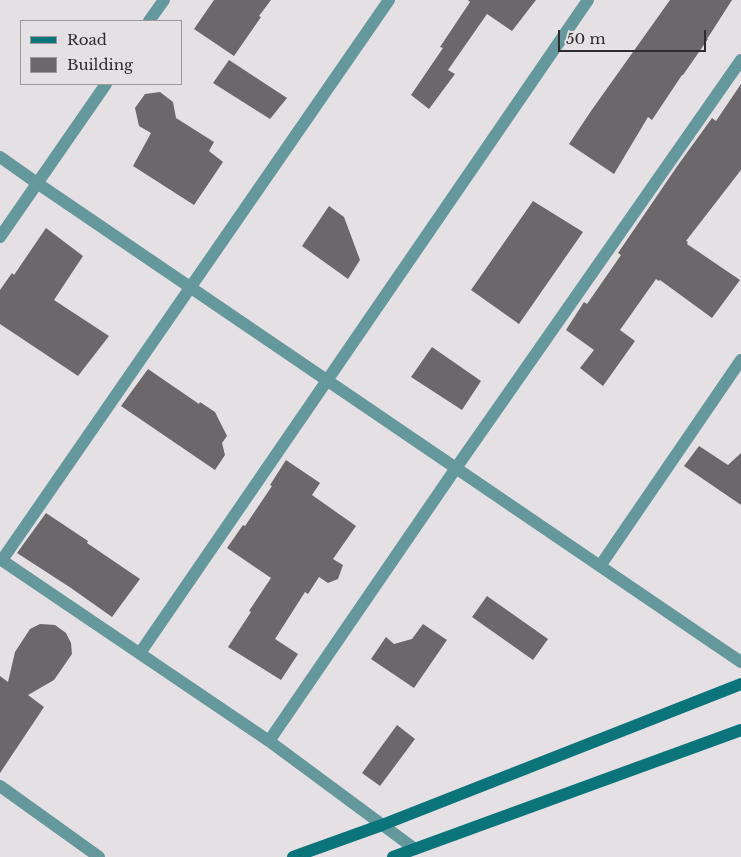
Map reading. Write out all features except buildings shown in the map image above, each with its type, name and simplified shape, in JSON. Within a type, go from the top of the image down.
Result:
[{"type":"street","points":[[150,20],[164,0]]},
{"type":"street","points":[[389,0],[1,560],[269,741],[415,849]]},
{"type":"street","points":[[140,654],[588,0]]},
{"type":"street","points":[[269,741],[456,468],[741,60]]},
{"type":"street","points":[[0,237],[105,85]]},
{"type":"street","points":[[0,157],[741,662]]},
{"type":"street","points":[[600,566],[741,360]]},
{"type":"street","points":[[293,857],[741,684]]},
{"type":"street","points":[[394,857],[741,730]]},
{"type":"street","points":[[0,786],[99,857]]}]
